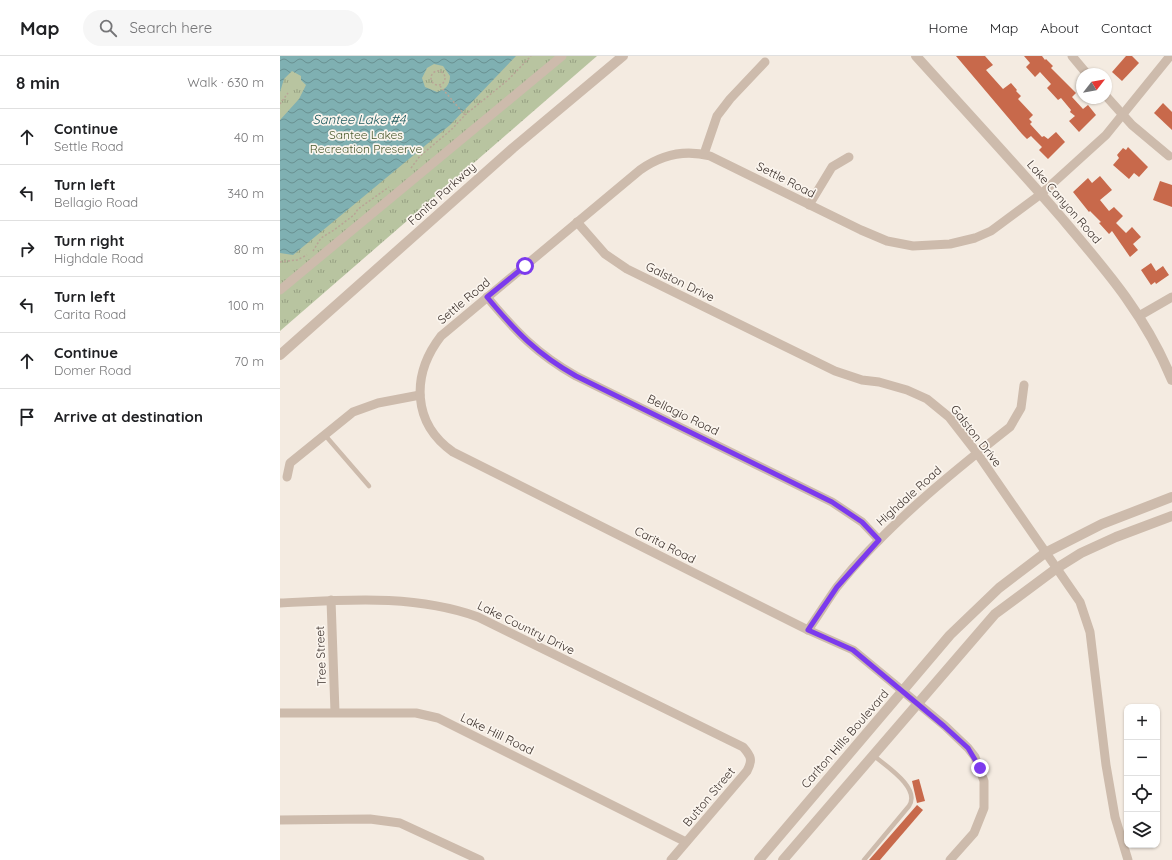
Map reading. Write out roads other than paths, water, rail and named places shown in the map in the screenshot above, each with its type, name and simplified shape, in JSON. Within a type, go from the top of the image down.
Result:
[{"type":"street","points":[[280,290],[562,56]]},
{"type":"street","name":"Fanita Parkway","points":[[280,355],[513,148],[623,56]]},
{"type":"street","name":"Lake Canyon Road","points":[[916,56],[1041,194],[1120,288],[1155,343],[1172,380]]},
{"type":"street","points":[[1072,56],[1083,68]]},
{"type":"street","name":"Settle Road","points":[[420,395],[424,368],[435,344],[441,336],[648,164],[675,154],[704,154],[716,158],[809,205],[887,241],[913,246],[932,246],[975,238],[991,231],[1041,194],[1106,135],[1124,115],[1170,56]]},
{"type":"street","points":[[704,154],[717,116],[730,99],[765,62]]},
{"type":"street","points":[[1112,102],[1169,156]]},
{"type":"street","points":[[809,205],[832,167],[849,156]]},
{"type":"street","name":"Galston Drive","points":[[577,222],[605,254],[627,270],[835,371],[862,380],[879,382],[907,390],[928,399],[949,417],[977,453],[1080,602],[1089,627],[1107,770],[1115,817],[1128,860]]},
{"type":"street","name":"Bellagio Road","points":[[487,297],[514,331],[551,362],[576,376],[832,502],[862,522],[879,540]]},
{"type":"street","points":[[1139,316],[1172,297]]},
{"type":"street","name":"Highdale Road","points":[[808,630],[837,587],[879,540],[907,512],[1010,427],[1021,408],[1024,385]]},
{"type":"street","points":[[287,477],[290,462],[354,412],[378,403],[420,395]]},
{"type":"street","name":"Carita Road","points":[[420,395],[422,409],[428,425],[440,441],[453,452],[808,630],[853,650],[968,748],[982,773],[985,799],[982,817],[972,837],[954,859]]},
{"type":"street","name":"Carlton Hills Boulevard","points":[[759,860],[960,626],[999,588],[1045,553],[1102,524],[1172,497]]},
{"type":"street","points":[[782,860],[996,614],[1057,568],[1081,553],[1116,536],[1172,516]]},
{"type":"street","name":"Lake Country Drive","points":[[280,603],[331,600],[410,601],[458,610],[492,624],[743,747]]},
{"type":"street","name":"Tree Street","points":[[331,600],[335,712]]},
{"type":"street","name":"Lake Hill Road","points":[[280,713],[416,713],[438,718],[686,842]]},
{"type":"street","name":"Button Street","points":[[671,860],[747,771],[752,763],[750,756],[743,747]]},
{"type":"street","points":[[280,820],[382,819],[400,823],[420,831],[468,858],[480,860]]},
{"type":"lane","points":[[324,434],[369,486]]},
{"type":"lane","points":[[864,860],[910,806],[913,798],[912,792],[907,784],[873,755]]},
{"type":"water","name":"Santee Lake #4","points":[[280,56],[516,56],[450,125],[293,255],[280,253],[280,120],[299,99],[306,85],[301,80],[301,76],[292,71],[284,79],[280,92]],"holes":[[[434,64],[443,66],[450,76],[446,87],[437,92],[425,87],[422,78],[427,68]]]},
{"type":"park label","name":"Santee Lakes Recreation Preserve","points":[[366,142]]}]
